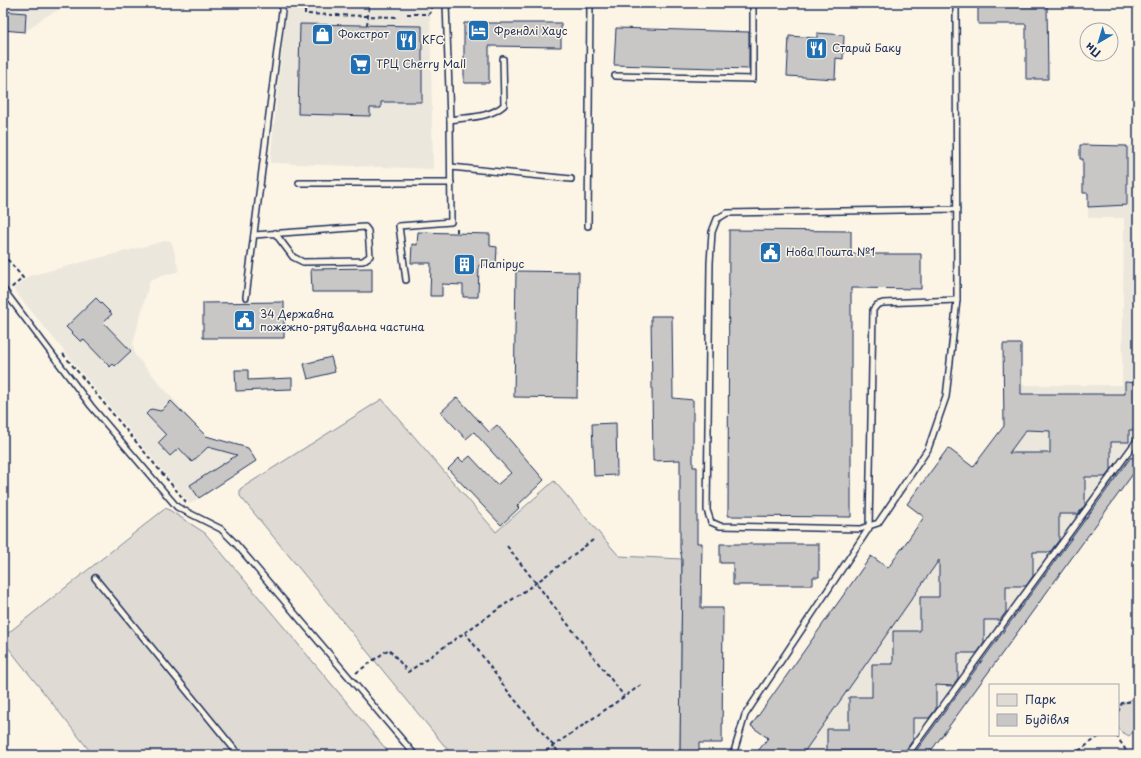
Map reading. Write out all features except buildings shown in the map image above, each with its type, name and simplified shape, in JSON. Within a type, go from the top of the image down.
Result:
[{"type":"lane","points":[[246,297],[283,3]]},
{"type":"lane","points":[[406,280],[399,226],[451,222],[450,120],[446,3]]},
{"type":"lane","points":[[588,226],[590,3]]},
{"type":"lane","points":[[615,76],[753,79],[753,3]]},
{"type":"lane","points":[[956,3],[957,209],[957,300],[946,397],[928,449],[878,523],[869,528],[720,526],[711,522],[707,510],[710,263],[712,232],[717,219],[727,213],[957,209]]},
{"type":"lane","points":[[450,120],[491,114],[498,111],[504,105],[503,59]]},
{"type":"lane","points":[[451,167],[571,179]]},
{"type":"lane","points":[[299,183],[451,183]]},
{"type":"lane","points":[[254,235],[275,233],[365,227],[368,231],[370,256],[363,261],[303,262],[293,257],[275,233]]},
{"type":"lane","points":[[3,289],[91,406],[177,507],[184,512],[221,529],[236,544],[416,755]]},
{"type":"lane","points":[[733,755],[745,714],[869,528],[873,310],[877,305],[883,303],[957,300]]},
{"type":"lane","points":[[907,755],[1138,438]]},
{"type":"lane","points":[[95,578],[239,755]]},
{"type":"path","points":[[305,3],[305,14],[396,17]]},
{"type":"path","points":[[367,25],[369,6]]},
{"type":"path","points":[[407,14],[429,14],[432,12],[431,6]]},
{"type":"path","points":[[3,254],[23,278],[10,289]]},
{"type":"path","points":[[60,350],[188,504],[184,512]]},
{"type":"path","points":[[350,677],[390,649],[408,672],[536,583],[593,540]]},
{"type":"path","points":[[507,546],[624,696]]},
{"type":"path","points":[[465,632],[506,689],[561,755]]},
{"type":"path","points":[[540,755],[641,685]]},
{"type":"path","points":[[1119,710],[1122,703],[1138,700]]},
{"type":"path","points":[[1073,755],[1100,736]]},
{"type":"path","points":[[1117,736],[1129,755]]},
{"type":"shaded area","points":[[3,3],[63,3],[62,8],[43,18],[25,32],[3,30]]},
{"type":"shaded area","points":[[287,3],[430,3],[433,169],[270,163]]},
{"type":"shaded area","points":[[1080,145],[1138,146],[1138,474],[1132,476],[928,755],[780,755],[1021,436],[1021,385],[1122,385],[1124,218],[1088,218],[1088,193],[1083,193]]},
{"type":"shaded area","points":[[169,240],[172,243],[179,271],[150,280],[133,344],[135,355],[206,437],[248,448],[256,461],[190,504],[13,289],[29,276]]},
{"type":"green space","points":[[382,399],[496,532],[554,481],[619,556],[682,559],[680,755],[452,755],[240,496],[240,489]]},
{"type":"green space","points":[[166,508],[205,533],[391,755],[93,755],[3,641],[3,637]]},
{"type":"green space","points":[[1138,697],[1138,727],[1129,736],[1119,730],[1119,705]]},
{"type":"place","name":"Френдлі Хаус","points":[[478,31]]},
{"type":"place","name":"Фокстрот","points":[[323,34]]},
{"type":"place","name":"KFC","points":[[406,40]]},
{"type":"place","name":"Старий Баку","points":[[816,48]]},
{"type":"place","name":"ТРЦ Cherry Mall","points":[[361,64]]},
{"type":"place","name":"Нова Пошта №1","points":[[770,252]]},
{"type":"place","name":"Папірус","points":[[464,264]]},
{"type":"place","name":"34 Державна пожежно-рятувальна частина","points":[[244,320]]}]
